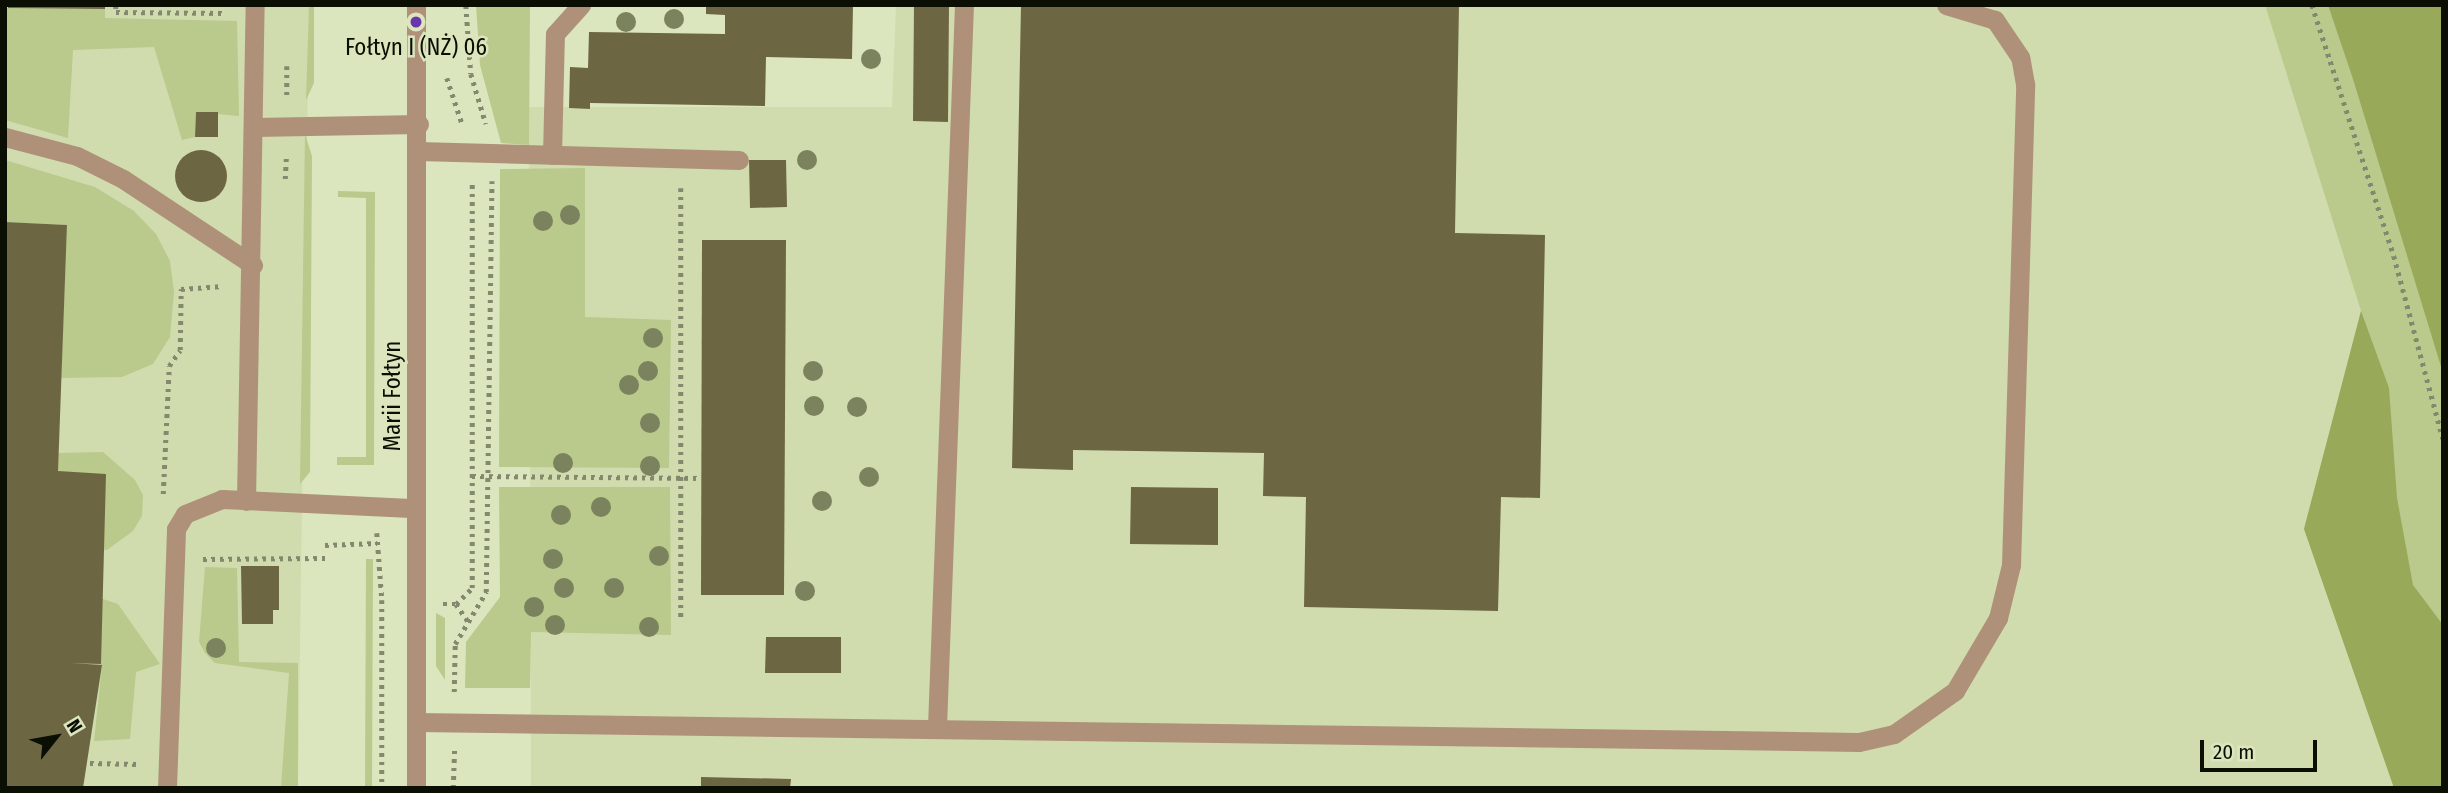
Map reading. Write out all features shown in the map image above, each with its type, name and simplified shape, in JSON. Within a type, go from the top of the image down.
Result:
[{"type":"street","name":"Marii Fołtyn","points":[[416,5],[419,124],[416,788]]},
{"type":"street","points":[[552,155],[555,34],[581,5]]},
{"type":"street","points":[[937,727],[964,5]]},
{"type":"street","points":[[416,722],[937,727],[1859,742],[1894,734],[1955,691],[1998,618],[2011,565],[2025,84],[2020,57],[1995,20],[1945,5]]},
{"type":"street","points":[[246,501],[253,265],[255,9]]},
{"type":"street","points":[[254,127],[419,124]]},
{"type":"street","points":[[5,137],[77,156],[123,179],[253,265]]},
{"type":"street","points":[[418,151],[738,160]]},
{"type":"street","points":[[167,788],[176,529],[186,514],[214,500],[416,508]]},
{"type":"path","points":[[116,5],[116,12],[255,9]]},
{"type":"path","points":[[453,788],[455,644],[486,593],[493,155],[471,74],[466,5]]},
{"type":"path","points":[[2312,5],[2394,256],[2443,439]]},
{"type":"path","points":[[445,70],[472,153],[472,588],[456,604]]},
{"type":"path","points":[[681,158],[681,621]]},
{"type":"path","points":[[472,476],[702,478]]},
{"type":"path","points":[[374,507],[382,788]]},
{"type":"path","points":[[325,545],[377,543]]},
{"type":"path","points":[[175,559],[325,558]]},
{"type":"path","points":[[90,763],[167,765]]},
{"type":"shaded area","points":[[5,5],[309,5],[298,788],[5,788]]},
{"type":"shaded area","points":[[309,5],[314,5],[314,83],[306,100]]},
{"type":"shaded area","points":[[476,5],[530,5],[529,145],[501,143],[480,65]]},
{"type":"shaded area","points":[[896,5],[2265,5],[2361,311],[2304,530],[2394,788],[531,788],[529,107],[892,107]]},
{"type":"shaded area","points":[[2265,5],[2443,5],[2443,788],[2394,788],[2304,529],[2361,311]]},
{"type":"shaded area","points":[[5,8],[105,9],[105,18],[237,21],[239,116],[196,112],[195,137],[182,140],[154,47],[73,50],[68,138],[5,120]]},
{"type":"shaded area","points":[[305,134],[312,156],[310,472],[300,484]]},
{"type":"shaded area","points":[[5,160],[95,187],[134,211],[156,234],[170,261],[174,292],[170,337],[153,364],[122,377],[61,378],[67,225],[5,222]]},
{"type":"shaded area","points":[[585,168],[585,317],[671,320],[669,468],[499,467],[500,169]]},
{"type":"shaded area","points":[[338,191],[375,192],[374,465],[337,465],[337,457],[366,457],[366,198],[338,197]]},
{"type":"shaded area","points":[[103,452],[135,480],[143,495],[142,516],[133,531],[107,550],[55,551],[58,453]]},
{"type":"shaded area","points":[[499,487],[670,487],[671,635],[531,632],[530,688],[465,688],[466,642],[500,597]]},
{"type":"shaded area","points":[[366,559],[373,559],[372,788],[365,788]]},
{"type":"shaded area","points":[[205,567],[237,568],[239,662],[298,663],[298,788],[281,788],[289,673],[215,663],[205,653],[199,642]]},
{"type":"shaded area","points":[[88,594],[118,604],[160,664],[136,672],[130,739],[94,741],[102,665],[51,663]]},
{"type":"shaded area","points":[[436,613],[445,618],[445,680],[436,666]]},
{"type":"green space","points":[[2328,5],[2443,5],[2443,373],[2353,79]]},
{"type":"green space","points":[[2361,311],[2389,388],[2397,498],[2413,585],[2443,625],[2443,788],[2394,788],[2304,529]]},
{"type":"building","points":[[8,5],[105,5],[105,9],[8,8]]},
{"type":"building","points":[[706,5],[853,5],[852,59],[766,57],[765,106],[590,103],[590,109],[569,108],[570,67],[588,68],[589,32],[725,34],[725,15],[706,14]]},
{"type":"building","points":[[914,5],[949,5],[948,122],[913,121]]},
{"type":"building","points":[[1021,5],[1459,5],[1455,233],[1545,235],[1540,498],[1501,497],[1498,611],[1304,607],[1306,497],[1263,496],[1264,453],[1073,450],[1073,470],[1012,468]]},
{"type":"building","points":[[196,112],[218,112],[218,137],[195,137]]},
{"type":"building","points":[[201,150],[211,152],[219,158],[225,166],[225,186],[219,194],[211,200],[201,202],[191,200],[183,194],[177,186],[175,176],[177,166],[183,158],[191,152]]},
{"type":"building","points":[[749,160],[786,160],[787,207],[750,208]]},
{"type":"building","points":[[5,222],[67,225],[58,471],[106,474],[101,664],[71,663],[102,665],[83,788],[5,788]]},
{"type":"building","points":[[702,240],[786,240],[784,595],[701,595]]},
{"type":"building","points":[[1131,487],[1218,488],[1218,545],[1130,544]]},
{"type":"building","points":[[241,566],[279,566],[279,610],[273,610],[273,624],[242,624]]},
{"type":"building","points":[[766,637],[841,637],[841,673],[765,673]]},
{"type":"building","points":[[701,777],[791,779],[790,788],[701,788]]},
{"type":"place","name":"Fołtyn I (NŻ) 06","points":[[416,22]]}]
